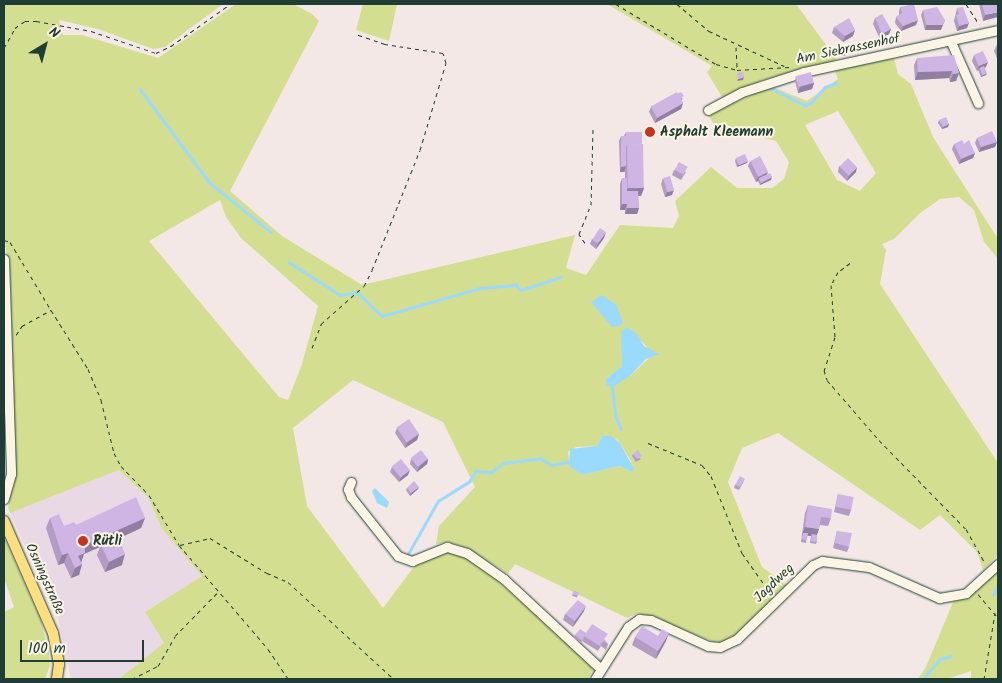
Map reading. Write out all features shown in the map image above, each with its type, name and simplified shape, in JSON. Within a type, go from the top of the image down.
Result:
[{"type":"main road","name":"Osningstraße","points":[[4,521],[52,633],[59,664],[57,679]]},
{"type":"street","name":"Am Siebrassenhof","points":[[708,110],[742,92],[804,72],[951,42],[998,30]]},
{"type":"street","points":[[951,42],[978,103]]},
{"type":"street","points":[[4,259],[12,474],[4,499]]},
{"type":"street","points":[[351,482],[348,488],[351,497],[398,556],[412,561],[448,547],[467,553],[504,579],[601,669]]},
{"type":"street","name":"Jagdweg","points":[[595,679],[628,627],[639,620],[651,620],[708,646],[720,647],[737,639],[813,565],[831,560],[869,567],[940,598],[954,597],[975,587],[998,564]]},
{"type":"path","points":[[4,48],[15,28],[25,21],[36,21],[74,27],[156,53],[171,46],[230,4]]},
{"type":"path","points":[[616,4],[694,53],[737,70],[785,66],[736,46],[699,24],[677,4]]},
{"type":"path","points":[[966,4],[984,33]]},
{"type":"path","points":[[312,348],[321,324],[329,313],[364,286],[372,270],[420,150],[446,63],[443,53],[384,44],[356,34]]},
{"type":"path","points":[[736,46],[739,55],[737,70]]},
{"type":"path","points":[[585,243],[579,234],[591,205],[593,126]]},
{"type":"path","points":[[4,240],[10,242],[88,369],[101,400],[114,453],[121,466],[149,495],[164,525],[179,545],[268,649],[288,679]]},
{"type":"path","points":[[850,263],[838,272],[831,285],[835,337],[824,370],[827,380],[879,440],[966,529],[983,554],[988,574]]},
{"type":"path","points":[[22,326],[51,310]]},
{"type":"path","points":[[648,443],[702,465],[711,476],[742,553],[755,575],[777,600]]},
{"type":"path","points":[[179,545],[210,538],[267,573],[288,582],[394,679]]},
{"type":"path","points":[[975,587],[998,618]]},
{"type":"path","points":[[132,679],[158,666],[175,636],[218,592]]},
{"type":"path","points":[[984,679],[995,613]]},
{"type":"shaded area","points":[[119,470],[148,497],[162,529],[202,576],[145,612],[164,643],[128,673],[119,679],[71,679],[58,618],[10,513]]},
{"type":"green space","points":[[4,4],[223,4],[165,47],[153,49],[98,29],[59,20],[63,35],[82,35],[158,58],[236,4],[293,4],[312,14],[319,21],[230,191],[282,236],[362,285],[575,235],[566,268],[586,275],[620,225],[673,228],[679,216],[675,201],[711,167],[737,188],[772,188],[784,179],[789,162],[776,141],[743,133],[719,132],[708,115],[770,86],[807,101],[838,79],[834,68],[894,58],[898,74],[911,84],[933,137],[998,239],[998,259],[984,242],[974,210],[959,197],[940,199],[919,214],[894,239],[882,244],[886,250],[880,284],[998,463],[998,555],[983,570],[977,552],[940,515],[920,530],[778,433],[742,448],[728,482],[762,567],[787,585],[733,637],[723,643],[712,641],[638,613],[627,618],[515,564],[508,574],[467,548],[447,542],[436,544],[439,526],[475,487],[443,422],[353,380],[293,428],[307,506],[383,608],[413,568],[439,551],[463,555],[485,569],[591,666],[593,669],[588,679],[119,679],[164,643],[145,612],[202,576],[162,529],[148,497],[119,470],[10,513],[8,508],[15,475],[11,292],[4,232]],"holes":[[[838,111],[876,173],[860,191],[837,180],[805,125]],[[220,200],[226,217],[241,238],[318,306],[302,364],[288,400],[279,397],[149,241]],[[642,341],[648,349],[649,358],[630,376],[617,382],[606,379],[622,366],[622,349]],[[601,439],[616,439],[631,461],[632,472],[620,466],[582,475],[570,466],[568,452],[576,447],[597,446]]]},
{"type":"green space","points":[[363,4],[397,4],[389,41],[356,30]]},
{"type":"green space","points":[[607,4],[796,4],[837,60],[763,80],[722,97],[707,72],[712,66]]},
{"type":"green space","points":[[4,537],[41,621],[50,665],[45,679],[4,679],[4,612],[14,607],[4,578]]},
{"type":"green space","points":[[998,568],[998,679],[971,679],[971,671],[947,679],[918,679],[926,667],[953,602],[969,596]]},
{"type":"water","points":[[602,295],[617,306],[623,323],[619,326],[612,327],[591,302]]},
{"type":"water","points":[[627,327],[637,334],[644,346],[659,354],[646,359],[630,376],[614,386],[607,386],[606,379],[622,366],[621,332]]},
{"type":"water","points":[[602,436],[611,436],[620,443],[634,469],[632,472],[620,466],[582,475],[569,466],[570,449],[597,446]]},
{"type":"water","points":[[375,488],[389,502],[387,508],[377,503],[372,491]]},
{"type":"building","points":[[914,4],[918,20],[903,26],[896,17],[902,13],[900,7]]},
{"type":"building","points":[[982,4],[998,4],[998,12],[985,15]]},
{"type":"building","points":[[937,7],[945,20],[943,25],[926,25],[923,10]]},
{"type":"building","points":[[963,7],[969,23],[959,26],[956,15],[959,14],[957,8]]},
{"type":"building","points":[[882,14],[891,29],[882,34],[875,18]]},
{"type":"building","points":[[849,18],[855,30],[845,36],[834,27]]},
{"type":"building","points":[[878,37],[881,44],[877,46],[873,40]]},
{"type":"building","points":[[846,45],[847,52],[842,53],[840,46]]},
{"type":"building","points":[[983,51],[988,62],[979,66],[974,55]]},
{"type":"building","points":[[954,55],[959,73],[953,74],[952,71],[918,72],[917,58]]},
{"type":"building","points":[[984,66],[987,73],[983,75],[979,68]]},
{"type":"building","points":[[743,72],[744,77],[738,79],[737,73]]},
{"type":"building","points":[[811,72],[814,83],[798,87],[796,76]]},
{"type":"building","points":[[677,92],[683,103],[657,118],[651,107]]},
{"type":"building","points":[[681,92],[684,96],[680,99],[677,94]]},
{"type":"building","points":[[946,117],[949,124],[943,127],[939,120]]},
{"type":"building","points":[[992,131],[997,142],[981,147],[977,138]]},
{"type":"building","points":[[626,132],[642,132],[642,144],[627,145],[626,166],[621,167],[621,136],[626,136]]},
{"type":"building","points":[[962,140],[964,144],[969,140],[975,153],[961,159],[954,144]]},
{"type":"building","points":[[627,144],[643,144],[644,188],[628,188]]},
{"type":"building","points":[[745,154],[748,161],[739,165],[736,158]]},
{"type":"building","points":[[760,156],[768,172],[758,177],[750,161]]},
{"type":"building","points":[[848,158],[857,167],[849,176],[840,166]]},
{"type":"building","points":[[679,162],[688,167],[683,175],[675,170]]},
{"type":"building","points":[[770,173],[772,177],[761,183],[759,178]]},
{"type":"building","points":[[670,176],[674,190],[667,192],[663,178]]},
{"type":"building","points":[[622,178],[627,178],[627,191],[638,191],[639,208],[627,208],[627,204],[622,204]]},
{"type":"building","points":[[600,228],[606,232],[598,244],[592,240]]},
{"type":"building","points":[[409,419],[419,434],[407,442],[397,427]]},
{"type":"building","points":[[421,450],[428,459],[418,467],[411,458]]},
{"type":"building","points":[[638,450],[642,456],[637,459],[633,454]]},
{"type":"building","points":[[401,459],[410,470],[400,477],[392,467]]},
{"type":"building","points":[[740,476],[745,479],[740,487],[735,485]]},
{"type":"building","points":[[414,481],[419,487],[411,493],[407,488]]},
{"type":"building","points":[[838,494],[854,497],[851,510],[836,507]]},
{"type":"building","points":[[136,497],[145,518],[109,534],[111,540],[118,537],[125,554],[109,562],[101,545],[107,542],[105,536],[85,545],[85,553],[78,556],[82,564],[75,568],[68,553],[62,555],[50,518],[59,514],[64,526],[74,522],[76,525]]},
{"type":"building","points":[[808,505],[832,509],[831,518],[821,517],[819,529],[805,527]]},
{"type":"building","points":[[837,531],[852,533],[849,547],[835,543]]},
{"type":"building","points":[[803,533],[808,533],[807,540],[802,539]]},
{"type":"building","points":[[812,534],[817,535],[817,542],[811,541]]},
{"type":"building","points":[[574,591],[579,593],[578,596],[572,594]]},
{"type":"building","points":[[578,600],[586,606],[575,621],[565,614]]},
{"type":"building","points":[[592,624],[608,634],[604,639],[608,644],[603,641],[600,646],[584,636]]},
{"type":"building","points":[[642,626],[658,636],[662,629],[669,633],[658,651],[635,637]]},
{"type":"building","points":[[580,629],[586,633],[582,641],[575,635]]},
{"type":"waterway","points":[[771,88],[805,105],[811,103],[825,87],[836,83]]},
{"type":"waterway","points":[[140,89],[210,183],[271,232]]},
{"type":"waterway","points":[[289,262],[340,295],[357,292],[382,316],[480,288],[516,285],[521,290],[561,277]]},
{"type":"waterway","points":[[612,384],[616,416],[621,429]]},
{"type":"waterway","points":[[408,554],[438,501],[469,482],[476,471],[492,472],[503,463],[541,458],[551,465],[573,461]]},
{"type":"waterway","points":[[993,595],[998,585]]},
{"type":"waterway","points":[[923,679],[940,659],[951,656]]},
{"type":"place","name":"Asphalt Kleemann","points":[[650,132]]},
{"type":"place","name":"Rütli","points":[[83,541]]}]
